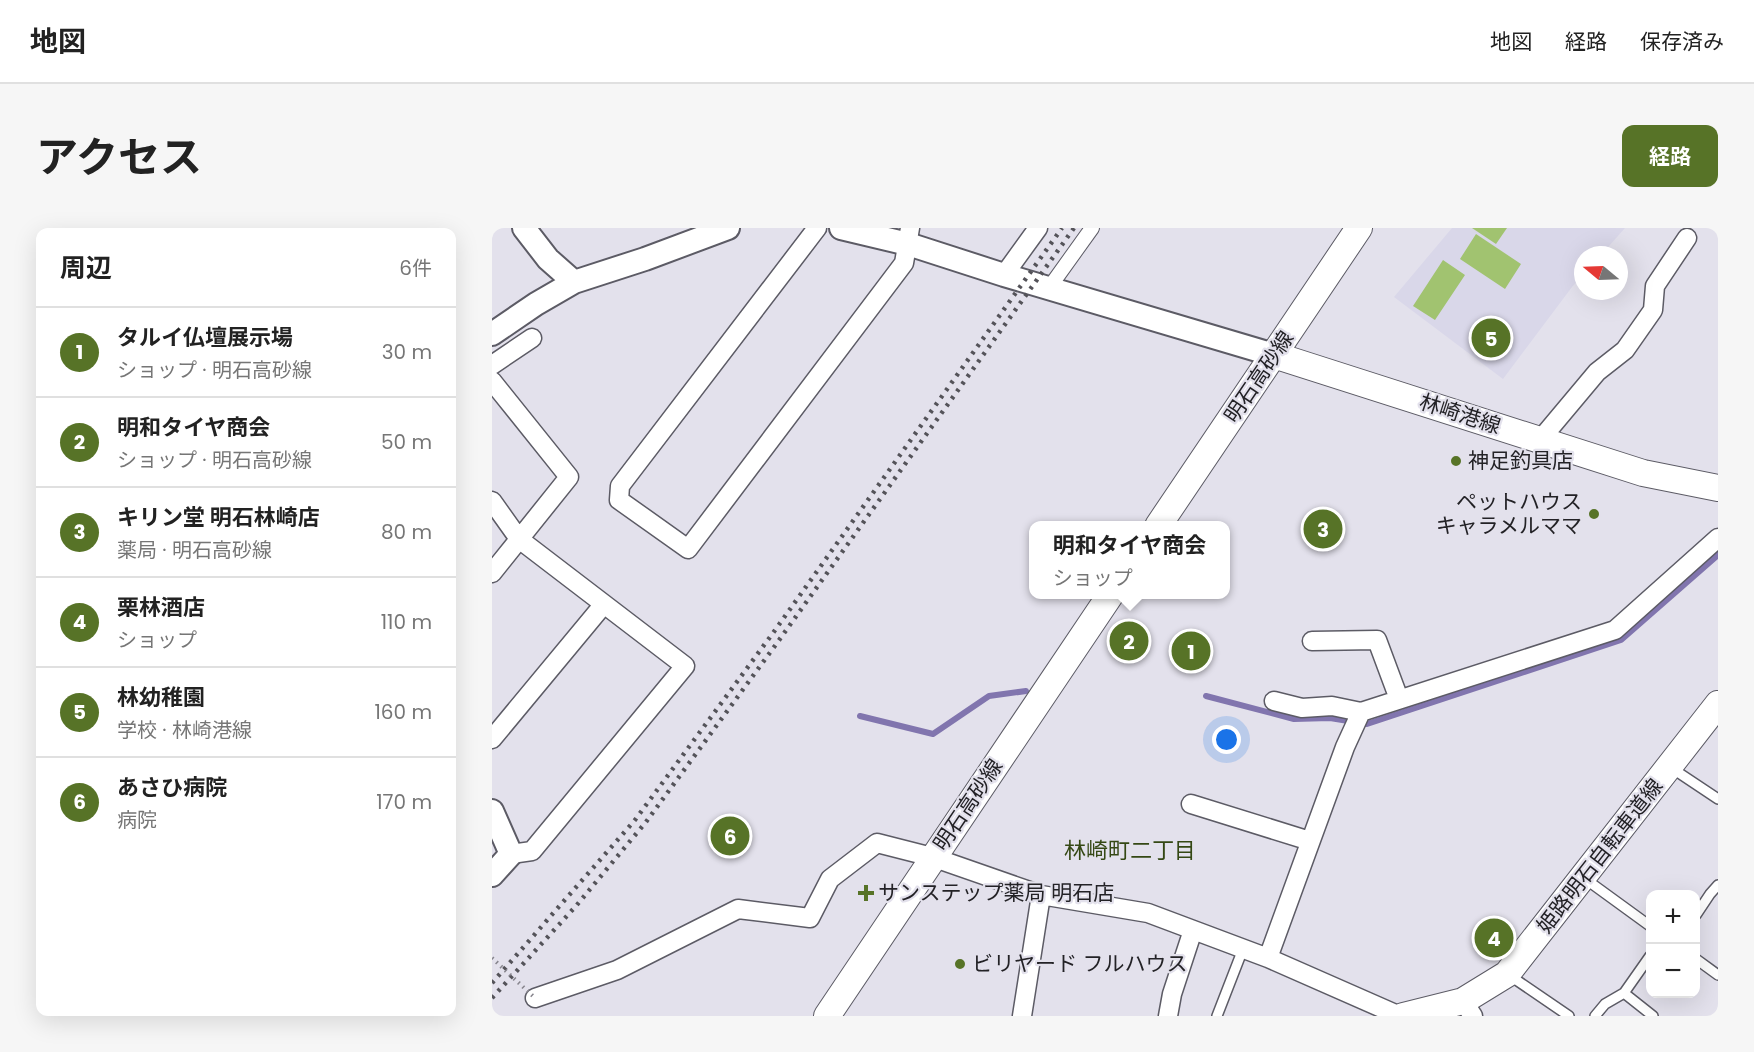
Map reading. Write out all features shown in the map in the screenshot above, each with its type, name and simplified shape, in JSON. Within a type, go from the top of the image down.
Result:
[{"type":"main road","name":"明石高砂線","points":[[1161,521],[1359,228]]},
{"type":"main road","name":"林崎港線","points":[[1274,355],[1643,473],[1718,488]]},
{"type":"main road","name":"明石高砂線","points":[[832,1013],[932,858],[1108,599]]},
{"type":"main road","name":"姫路明石自転車道線","points":[[1401,1016],[1468,1008],[1507,974],[1718,704]]},
{"type":"street","points":[[524,228],[548,259],[574,282]]},
{"type":"street","points":[[492,334],[574,282],[728,228]]},
{"type":"street","points":[[817,228],[620,486],[619,500],[688,549],[904,263],[909,236]]},
{"type":"street","points":[[841,228],[909,236],[1004,275],[1274,355]]},
{"type":"street","points":[[1004,275],[1038,228]]},
{"type":"street","points":[[1049,288],[1092,228]]},
{"type":"street","points":[[1540,440],[1597,372],[1625,350],[1653,310],[1655,286],[1687,238]]},
{"type":"street","points":[[492,365],[532,338]]},
{"type":"street","points":[[492,381],[568,477],[492,573]]},
{"type":"street","points":[[492,501],[519,539],[685,666],[532,851],[511,854],[492,874]]},
{"type":"street","points":[[1274,701],[1302,708],[1332,706],[1360,712],[1615,630],[1718,538]]},
{"type":"street","points":[[492,740],[604,604]]},
{"type":"street","points":[[1312,641],[1377,640],[1399,699]]},
{"type":"street","points":[[1268,958],[1360,712]]},
{"type":"street","points":[[1191,804],[1310,841]]},
{"type":"street","points":[[492,811],[511,854]]},
{"type":"street","points":[[536,998],[617,970],[738,909],[810,918],[830,879],[877,843],[932,858],[1041,895],[1148,913],[1268,958],[1401,1016]]},
{"type":"street","points":[[1022,1016],[1041,895]]},
{"type":"street","points":[[1168,1016],[1172,994],[1193,930]]},
{"type":"lane","points":[[1669,766],[1718,799]]},
{"type":"lane","points":[[1584,878],[1646,923]]},
{"type":"lane","points":[[1700,908],[1718,885]]},
{"type":"lane","points":[[1217,1016],[1243,949]]},
{"type":"lane","points":[[1595,1016],[1605,1004],[1624,993],[1646,962]]},
{"type":"lane","points":[[1700,962],[1718,975]]},
{"type":"lane","points":[[1507,974],[1569,1016]]},
{"type":"lane","points":[[1624,993],[1653,1016]]},
{"type":"path","points":[[492,958],[536,998]]},
{"type":"shaded area","points":[[1452,228],[1625,228],[1609,246],[1574,246],[1574,285],[1503,379],[1394,297]]},
{"type":"building","points":[[1472,228],[1507,228],[1496,244]]},
{"type":"building","points":[[1476,234],[1521,264],[1505,289],[1460,259]]},
{"type":"building","points":[[1443,260],[1465,275],[1435,320],[1413,306]]},
{"type":"waterway","points":[[1206,696],[1294,719],[1330,718],[1367,724],[1621,640],[1718,555]]},
{"type":"waterway","points":[[860,716],[933,734],[989,696],[1026,691]]},
{"type":"railway","points":[[492,983],[635,820],[773,633],[1062,228]]},
{"type":"railway","points":[[492,998],[576,906],[646,822],[1074,228]]},
{"type":"place","name":"林幼稚園","points":[[1491,338]]},
{"type":"place","name":"神足釣具店","points":[[1456,461]]},
{"type":"place","name":"ペットハウス キャラメルママ","points":[[1594,514]]},
{"type":"place","name":"キリン堂 明石林崎店","points":[[1323,529]]},
{"type":"place","name":"明和タイヤ商会","points":[[1129,641]]},
{"type":"place","name":"タルイ仏壇展示場","points":[[1191,651]]},
{"type":"place","name":"あさひ病院","points":[[730,836]]},
{"type":"place","name":"サンステップ薬局 明石店","points":[[866,893]]},
{"type":"place","name":"栗林酒店","points":[[1494,938]]},
{"type":"place","name":"ビリヤード フルハウス","points":[[960,964]]},
{"type":"district","name":"林崎町二丁目","points":[[1130,850]]}]
